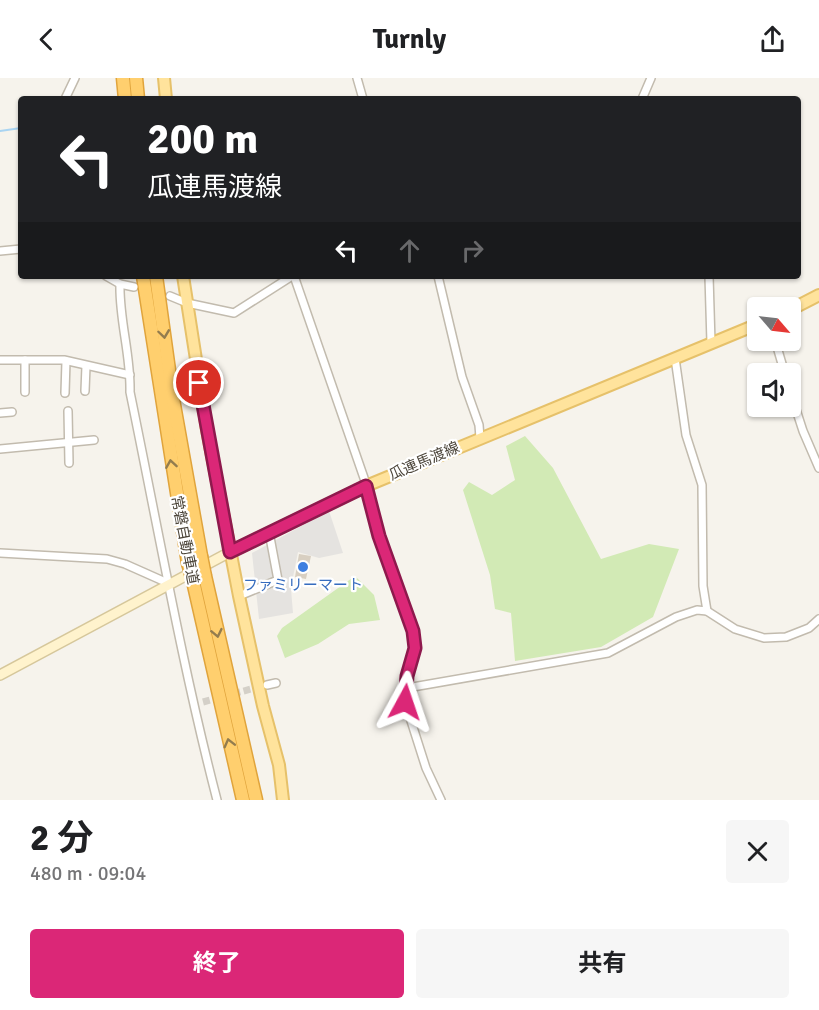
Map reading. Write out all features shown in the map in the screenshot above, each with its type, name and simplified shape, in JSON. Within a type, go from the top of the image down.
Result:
[{"type":"highway","points":[[123,78],[125,96]]},
{"type":"highway","points":[[136,78],[138,96]]},
{"type":"highway","name":"常磐自動車道","points":[[142,279],[188,563],[199,578],[256,800]]},
{"type":"highway","name":"常磐自動車道","points":[[156,279],[173,399],[201,556],[199,578],[243,800]]},
{"type":"main road","points":[[164,78],[166,96]]},
{"type":"main road","points":[[183,279],[238,596],[279,765],[283,800]]},
{"type":"main road","points":[[801,305],[819,296]]},
{"type":"main road","name":"瓜連馬渡線","points":[[230,552],[366,486],[747,328]]},
{"type":"street","points":[[66,96],[75,78]]},
{"type":"street","points":[[357,78],[362,96]]},
{"type":"street","points":[[643,96],[651,78]]},
{"type":"street","points":[[0,251],[18,249]]},
{"type":"street","points":[[111,279],[120,284],[134,287]]},
{"type":"street","points":[[171,296],[187,303],[234,313],[288,279]]},
{"type":"street","points":[[294,279],[366,486],[379,536],[413,631],[415,648],[407,676],[408,688],[405,702],[426,768],[441,800]]},
{"type":"street","points":[[439,279],[462,377],[479,425],[480,438]]},
{"type":"street","points":[[709,279],[711,343]]},
{"type":"street","points":[[120,284],[130,392],[170,584],[179,644],[217,800]]},
{"type":"street","points":[[675,358],[686,435],[702,485],[703,586],[706,611]]},
{"type":"street","points":[[0,360],[66,361],[130,375]]},
{"type":"street","points":[[25,360],[25,392]]},
{"type":"street","points":[[65,393],[66,361]]},
{"type":"street","points":[[85,391],[86,366]]},
{"type":"street","points":[[68,411],[69,463]]},
{"type":"street","points":[[0,413],[12,412]]},
{"type":"street","points":[[798,417],[819,468]]},
{"type":"street","points":[[0,449],[94,440]]},
{"type":"street","points":[[238,596],[278,580],[269,532]]},
{"type":"street","points":[[0,675],[230,552]]},
{"type":"street","points":[[0,553],[107,559],[125,564],[170,584]]},
{"type":"street","points":[[408,688],[608,653],[676,617],[697,610],[706,611],[735,629],[764,638],[786,637],[809,628],[819,619]]},
{"type":"street","points":[[267,685],[276,683]]},
{"type":"street","points":[[194,705],[203,702]]},
{"type":"green space","points":[[525,436],[553,468],[601,559],[649,544],[679,549],[653,617],[601,647],[515,661],[511,613],[495,609],[490,575],[463,490],[469,482],[492,495],[515,480],[506,446]]},
{"type":"green space","points":[[355,576],[374,595],[380,620],[349,624],[318,644],[285,658],[277,636],[282,628]]},
{"type":"shaded area","points":[[329,511],[343,553],[319,558],[298,552],[293,577],[290,577],[293,613],[259,619],[252,553]]},
{"type":"building","name":"ファミリーマート","points":[[299,554],[311,556],[306,579],[295,577]]},
{"type":"waterway","points":[[0,131],[18,128]]},
{"type":"tunnel","points":[[203,702],[262,686]]},
{"type":"place","name":"ファミリーマート","points":[[303,567]]},
{"type":"route","points":[[199,383],[230,552],[366,486],[379,536],[413,631],[415,648],[407,676],[408,688],[405,702]]}]
